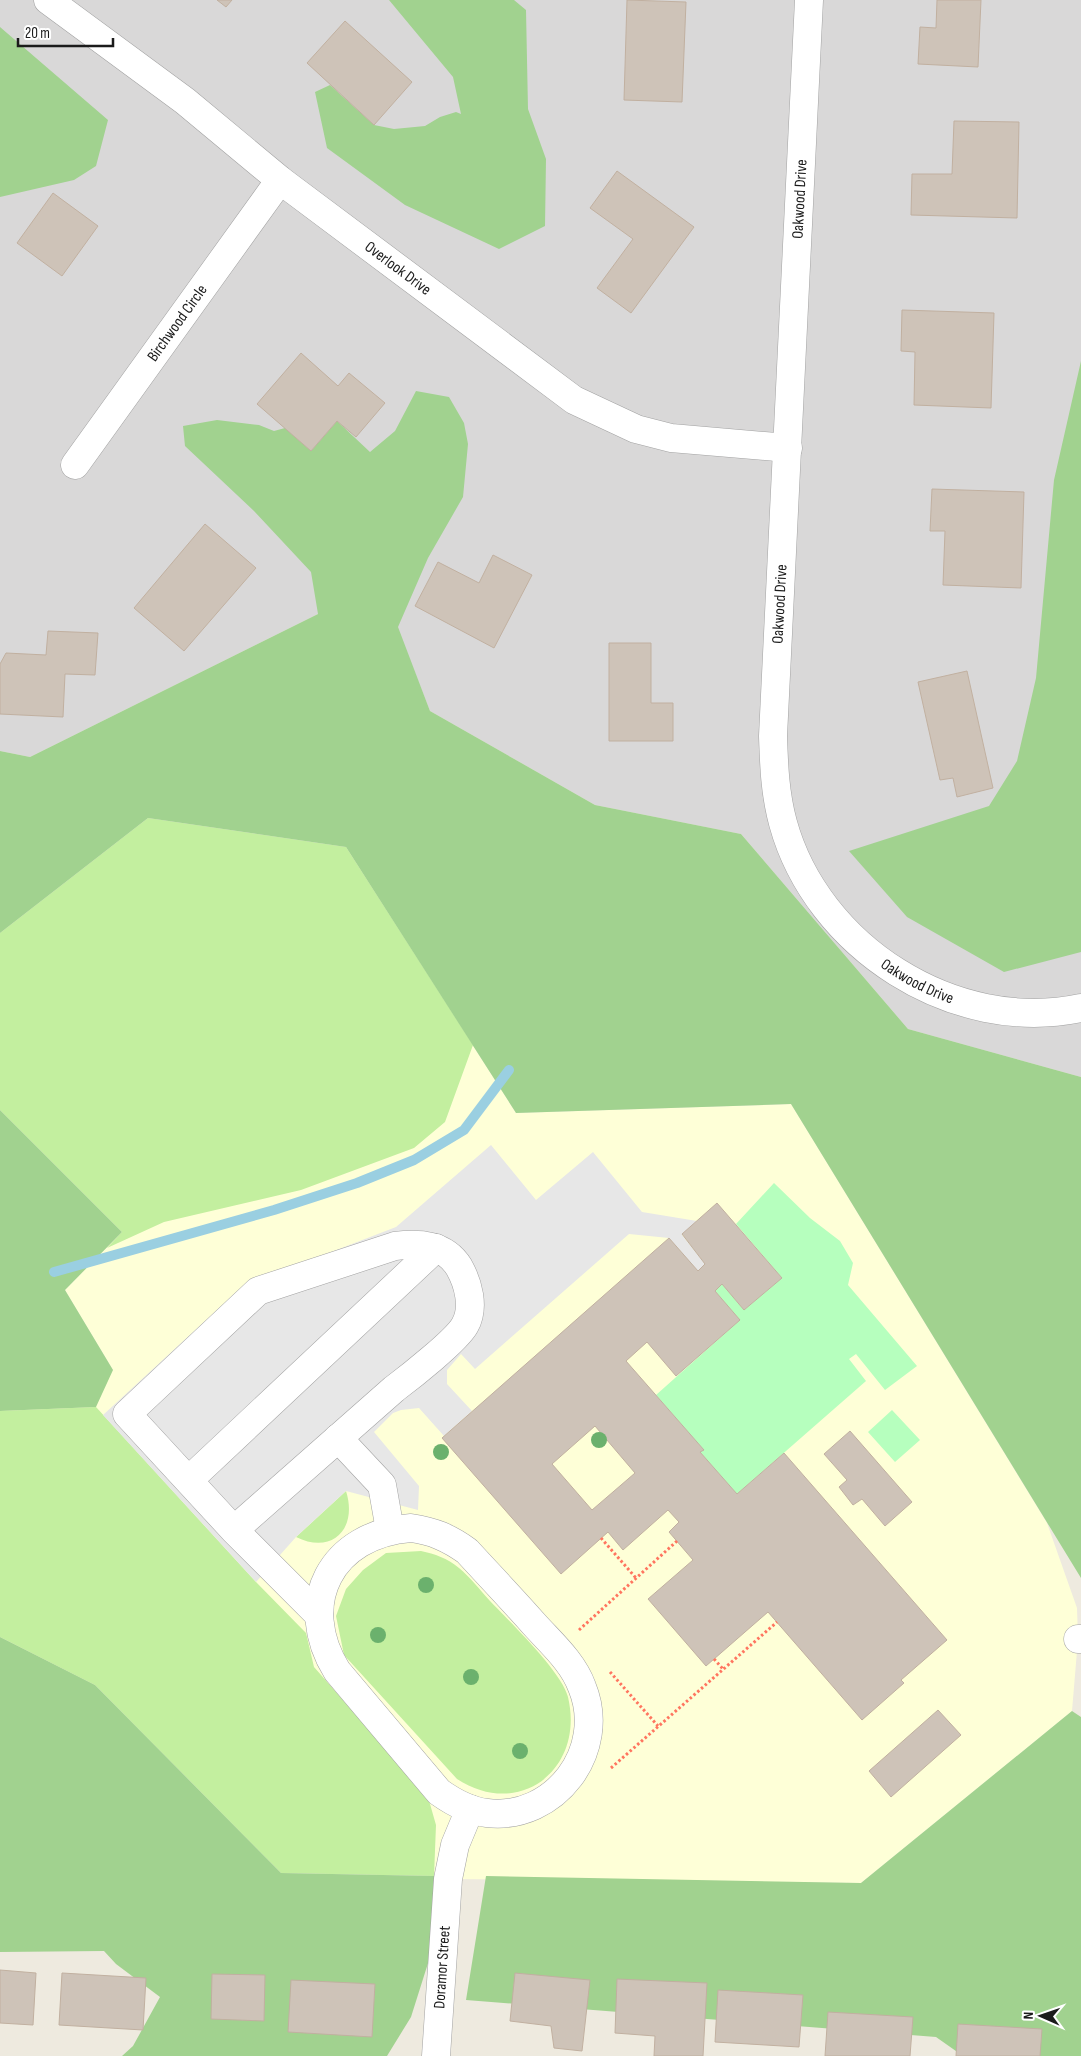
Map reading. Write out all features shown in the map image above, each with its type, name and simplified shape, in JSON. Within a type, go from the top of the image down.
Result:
[{"type":"street","name":"Overlook Drive","points":[[48,0],[185,101],[280,180],[574,400],[636,429],[672,438],[788,448]]},
{"type":"street","name":"Oakwood Drive","points":[[809,0],[773,736],[774,779],[783,824],[799,864],[818,896],[846,931],[873,957],[906,978],[943,996],[1004,1010],[1034,1012],[1081,1008]]},
{"type":"street","name":"Birchwood Circle","points":[[75,465],[280,180]]},
{"type":"street","points":[[234,1530],[425,1363],[465,1325],[469,1302],[468,1287],[452,1257],[436,1248],[408,1244],[359,1257],[258,1291],[128,1414],[234,1530],[319,1616]]},
{"type":"street","points":[[190,1480],[436,1248]]},
{"type":"street","points":[[338,1438],[382,1485],[390,1530]]},
{"type":"street","points":[[411,1528],[431,1531],[450,1539],[467,1550],[573,1669],[582,1687],[589,1719],[586,1746],[579,1764],[568,1781],[553,1795],[538,1804],[522,1810],[487,1813],[453,1802],[438,1792],[337,1671],[327,1654],[321,1636],[319,1616],[322,1596],[328,1578],[338,1561],[353,1547],[370,1536],[390,1530],[411,1528]]},
{"type":"street","name":"Doramor Street","points":[[436,2056],[448,1879],[455,1845],[470,1809]]},
{"type":"path","points":[[601,1538],[636,1578]]},
{"type":"path","points":[[576,1632],[677,1541]]},
{"type":"path","points":[[610,1768],[777,1622]]},
{"type":"path","points":[[714,1659],[723,1669]]},
{"type":"path","points":[[608,1670],[658,1726]]},
{"type":"shaded area","points":[[0,0],[1081,0],[1081,1077],[908,1029],[741,834],[595,805],[430,711],[397,627],[318,614],[30,757],[0,751]]},
{"type":"shaded area","points":[[346,847],[516,1113],[791,1104],[1047,1523],[1077,1608],[1078,1639],[1072,1711],[861,1883],[448,1879],[433,1876],[95,1685],[0,1637],[0,1411],[113,1370],[65,1290],[122,1232],[0,1110],[0,933]]},
{"type":"shaded area","points":[[491,1145],[536,1200],[593,1152],[642,1212],[697,1221],[682,1235],[705,1264],[698,1271],[669,1238],[629,1234],[475,1369],[461,1354],[447,1370],[447,1384],[472,1411],[444,1436],[419,1408],[393,1413],[374,1432],[419,1486],[418,1510],[346,1491],[296,1537],[256,1582],[103,1415],[243,1286],[396,1227]]},
{"type":"green space","points":[[389,0],[514,0],[526,10],[528,109],[546,159],[545,226],[499,249],[405,205],[327,148],[315,92],[330,85],[374,125],[394,129],[425,126],[440,117],[456,112],[461,114],[453,77]]},
{"type":"green space","points":[[0,27],[108,120],[96,166],[74,180],[0,197]]},
{"type":"green space","points":[[1081,361],[1081,952],[1004,972],[907,917],[849,851],[989,806],[1017,761],[1036,678],[1054,480]]},
{"type":"green space","points":[[416,391],[449,397],[464,423],[468,444],[463,497],[428,558],[398,627],[430,711],[595,805],[741,834],[908,1029],[1081,1077],[1081,1578],[791,1104],[516,1113],[346,847],[148,818],[0,933],[0,751],[30,757],[318,614],[311,572],[254,511],[185,446],[183,426],[217,420],[259,425],[274,431],[285,428],[311,451],[337,421],[370,452],[395,431]]},
{"type":"green space","points":[[148,818],[346,847],[473,1045],[445,1122],[414,1148],[301,1190],[164,1222],[107,1248],[122,1232],[0,1110],[0,933]]},
{"type":"green space","points":[[0,1110],[122,1232],[65,1290],[113,1370],[96,1407],[0,1411]]},
{"type":"green space","points":[[774,1183],[810,1218],[840,1241],[853,1263],[848,1285],[917,1366],[885,1390],[856,1354],[849,1359],[866,1381],[737,1494],[700,1452],[703,1449],[656,1395],[740,1320],[715,1291],[722,1284],[744,1310],[782,1278],[736,1224]]},
{"type":"green space","points":[[96,1407],[256,1582],[306,1633],[314,1667],[428,1797],[436,1825],[434,1876],[281,1873],[95,1685],[0,1637],[0,1411]]},
{"type":"green space","points":[[892,1410],[920,1440],[895,1462],[868,1432]]},
{"type":"green space","points":[[346,1491],[349,1505],[348,1517],[345,1527],[339,1535],[321,1543],[309,1542],[296,1537]]},
{"type":"green space","points":[[421,1551],[445,1559],[471,1579],[534,1647],[564,1687],[568,1697],[571,1723],[567,1746],[557,1765],[542,1780],[524,1790],[503,1794],[481,1790],[457,1779],[344,1655],[336,1616],[346,1589],[363,1570],[386,1553]]},
{"type":"green space","points":[[0,1637],[95,1685],[281,1873],[434,1876],[435,1941],[411,2017],[387,2056],[122,2056],[133,2046],[160,1997],[116,1964],[104,1951],[0,1952]]},
{"type":"green space","points":[[1072,1711],[1081,1717],[1081,2056],[963,2056],[936,2037],[466,2000],[486,1876],[861,1883]]},
{"type":"building","points":[[217,0],[232,0],[226,7]]},
{"type":"building","points":[[627,0],[686,2],[682,102],[624,100]]},
{"type":"building","points":[[937,0],[981,0],[978,67],[918,64],[920,27],[936,28]]},
{"type":"building","points":[[345,21],[412,82],[374,125],[307,63]]},
{"type":"building","points":[[954,121],[1019,122],[1017,218],[911,215],[912,174],[952,174]]},
{"type":"building","points":[[617,171],[694,227],[631,313],[597,288],[633,239],[590,208]]},
{"type":"building","points":[[53,193],[98,226],[62,276],[17,243]]},
{"type":"building","points":[[902,310],[994,313],[991,408],[914,405],[915,352],[901,351]]},
{"type":"building","points":[[301,353],[338,386],[349,373],[385,403],[356,437],[337,421],[311,451],[257,404]]},
{"type":"building","points":[[932,489],[1024,492],[1021,588],[943,585],[945,531],[930,531]]},
{"type":"building","points":[[205,524],[256,568],[184,651],[134,608]]},
{"type":"building","points":[[493,555],[532,575],[494,648],[415,606],[438,562],[479,583]]},
{"type":"building","points":[[48,631],[98,633],[95,675],[65,674],[63,717],[0,714],[0,664],[6,653],[46,655]]},
{"type":"building","points":[[609,643],[651,643],[651,703],[673,703],[673,741],[609,741]]},
{"type":"building","points":[[967,671],[993,788],[957,797],[953,778],[940,780],[918,682]]},
{"type":"building","points":[[717,1203],[782,1278],[744,1310],[722,1284],[715,1291],[740,1320],[676,1376],[647,1342],[626,1361],[704,1450],[700,1452],[737,1494],[784,1453],[947,1640],[901,1680],[904,1683],[862,1720],[768,1612],[706,1666],[648,1599],[693,1560],[669,1532],[679,1522],[668,1510],[623,1550],[608,1532],[561,1574],[442,1438],[669,1238],[698,1271],[705,1264],[682,1234]],"holes":[[[595,1426],[635,1473],[592,1510],[552,1464]]]},
{"type":"building","points":[[850,1431],[912,1502],[885,1526],[862,1499],[853,1505],[839,1487],[847,1480],[824,1454]]},
{"type":"building","points":[[938,1710],[961,1735],[891,1797],[869,1771]]},
{"type":"building","points":[[0,1970],[36,1973],[33,2025],[0,2023]]},
{"type":"building","points":[[62,1973],[146,1978],[143,2030],[59,2025]]},
{"type":"building","points":[[515,1973],[590,1980],[582,2051],[554,2048],[551,2026],[510,2021]]},
{"type":"building","points":[[212,1974],[265,1975],[264,2021],[211,2019]]},
{"type":"building","points":[[617,1979],[707,1983],[703,2056],[654,2056],[655,2036],[615,2033]]},
{"type":"building","points":[[291,1980],[375,1984],[372,2037],[288,2032]]},
{"type":"building","points":[[718,1990],[803,1995],[799,2047],[715,2042]]},
{"type":"building","points":[[828,2012],[913,2017],[910,2056],[825,2056]]},
{"type":"building","points":[[958,2024],[1042,2029],[1040,2056],[956,2056]]},
{"type":"waterway","points":[[54,1272],[274,1210],[357,1183],[414,1160],[464,1130],[509,1070]]}]
